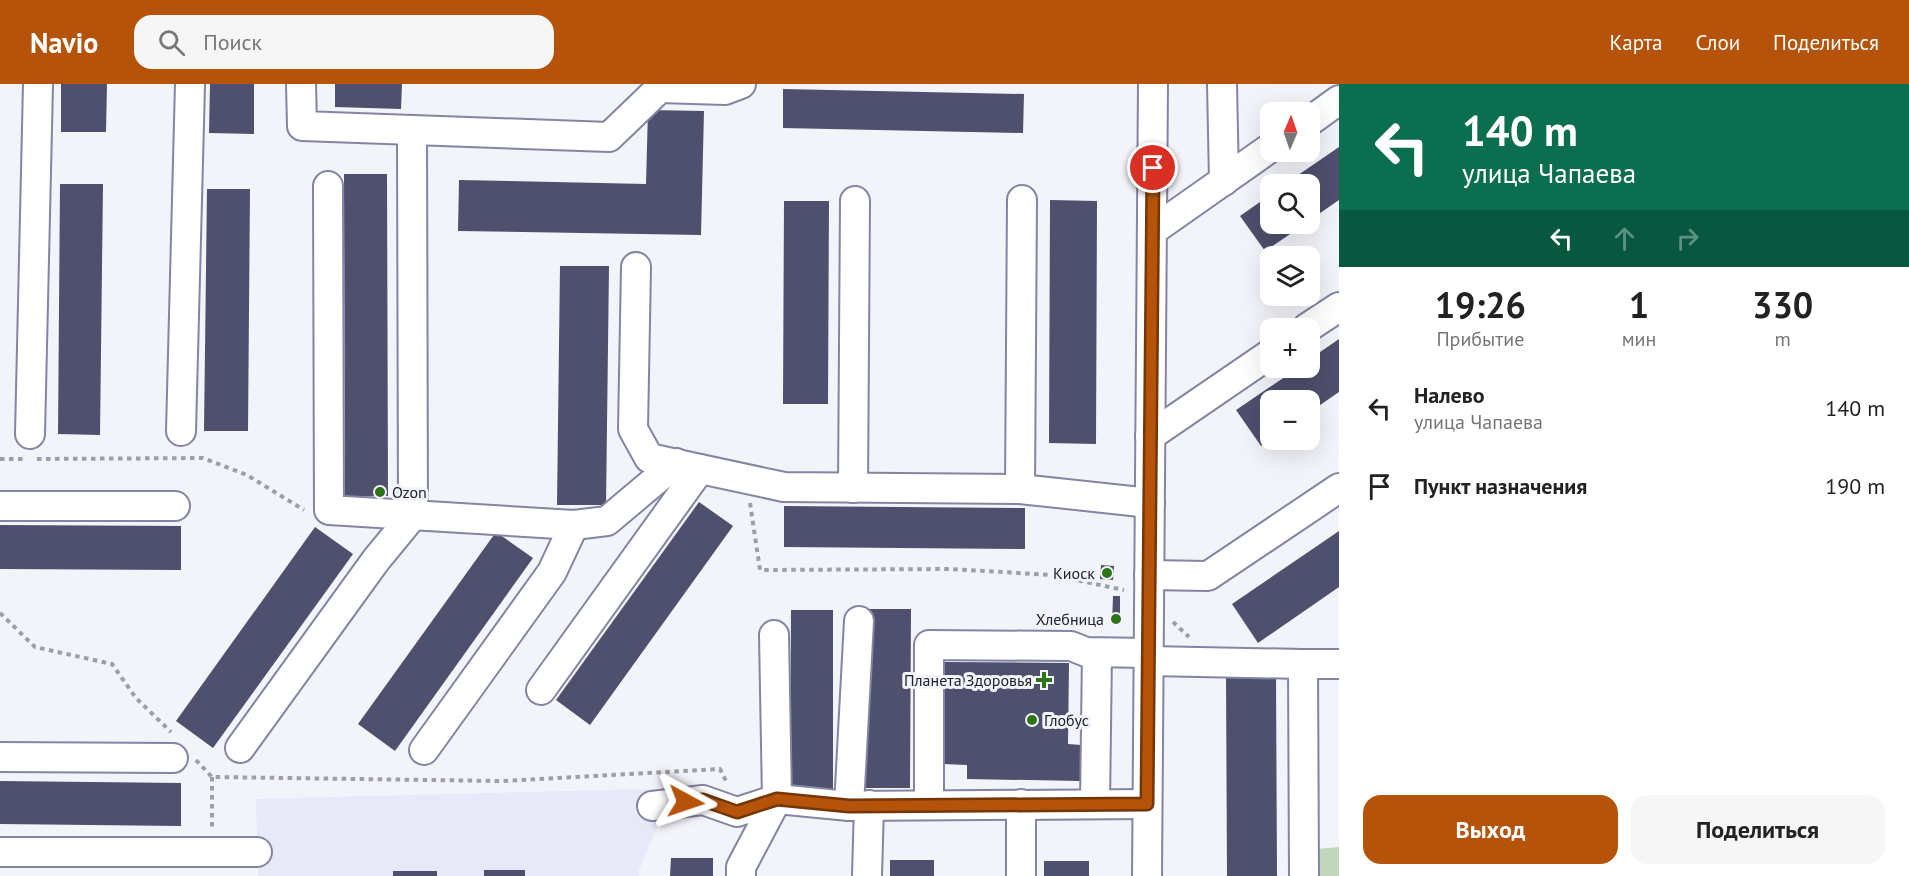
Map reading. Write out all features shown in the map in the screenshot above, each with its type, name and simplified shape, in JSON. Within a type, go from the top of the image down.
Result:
[{"type":"street","points":[[30,451],[38,84]]},
{"type":"street","points":[[182,431],[190,84]]},
{"type":"street","points":[[301,84],[302,126],[609,136],[660,88],[724,86]]},
{"type":"street","points":[[1147,876],[1149,657],[1138,583],[1150,503],[1153,84]]},
{"type":"street","points":[[1222,84],[1224,181]]},
{"type":"street","points":[[1320,114],[1339,100]]},
{"type":"street","points":[[240,748],[376,560],[412,515],[412,130]]},
{"type":"street","points":[[1152,231],[1260,155]]},
{"type":"street","points":[[328,186],[329,510],[574,525],[607,521],[688,466]]},
{"type":"street","points":[[1020,489],[1022,200]]},
{"type":"street","points":[[854,488],[855,201]]},
{"type":"street","points":[[636,267],[633,429],[649,458],[784,487],[1020,489],[1150,503]]},
{"type":"street","points":[[1320,319],[1339,307]]},
{"type":"street","points":[[1150,436],[1260,361]]},
{"type":"street","points":[[541,690],[688,466]]},
{"type":"street","points":[[1138,583],[1208,576],[1339,488]]},
{"type":"street","points":[[0,506],[175,506]]},
{"type":"street","points":[[424,750],[552,572],[574,525]]},
{"type":"street","points":[[859,621],[859,805],[867,876]]},
{"type":"street","points":[[741,876],[741,867],[777,799],[774,635]]},
{"type":"street","points":[[929,804],[929,645],[1071,646],[1086,652],[1149,657],[1339,664]]},
{"type":"street","points":[[1095,804],[1097,653]]},
{"type":"street","points":[[1303,664],[1304,876]]},
{"type":"street","points":[[0,757],[179,749]]},
{"type":"street","points":[[652,806],[703,800],[737,812],[777,799],[859,805],[1147,804]]},
{"type":"street","points":[[1021,804],[1021,876]]},
{"type":"street","points":[[0,852],[257,852]]},
{"type":"path","points":[[0,459],[30,451],[203,458],[265,486],[315,518],[329,510]]},
{"type":"path","points":[[746,478],[760,570],[962,570],[1138,583]]},
{"type":"path","points":[[0,613],[35,648],[112,664],[136,698],[179,749],[212,777],[503,781],[720,769],[730,789]]},
{"type":"path","points":[[212,777],[212,852]]},
{"type":"shaded area","points":[[648,789],[657,827],[639,870],[639,876],[258,876],[256,799]]},
{"type":"green space","points":[[1339,847],[1339,876],[1317,876],[1317,849]]},
{"type":"building","points":[[61,84],[107,84],[106,132],[61,132]]},
{"type":"building","points":[[210,84],[254,84],[254,134],[209,133]]},
{"type":"building","points":[[335,84],[402,84],[401,109],[335,107]]},
{"type":"building","points":[[783,89],[1024,94],[1023,133],[783,128]]},
{"type":"building","points":[[648,110],[704,111],[701,235],[458,231],[459,180],[646,184]]},
{"type":"building","points":[[1339,147],[1339,200],[1320,213],[1320,174],[1300,174]]},
{"type":"building","points":[[344,174],[387,174],[388,496],[345,497]]},
{"type":"building","points":[[60,184],[103,184],[100,435],[58,434]]},
{"type":"building","points":[[207,189],[250,189],[248,431],[204,431]]},
{"type":"building","points":[[1050,200],[1097,201],[1096,444],[1049,443]]},
{"type":"building","points":[[784,201],[829,201],[828,404],[783,404]]},
{"type":"building","points":[[1260,202],[1260,234],[1290,234],[1272,246],[1261,246],[1240,216]]},
{"type":"building","points":[[560,266],[609,266],[606,505],[557,505]]},
{"type":"building","points":[[1339,339],[1339,392],[1320,405],[1320,390],[1266,390],[1283,378],[1320,378],[1320,352]]},
{"type":"building","points":[[1260,394],[1260,445],[1236,410]]},
{"type":"building","points":[[699,502],[733,526],[590,725],[556,700]]},
{"type":"building","points":[[784,506],[1025,508],[1025,549],[784,547]]},
{"type":"building","points":[[0,525],[181,526],[181,570],[0,569]]},
{"type":"building","points":[[315,527],[353,554],[213,748],[176,721]]},
{"type":"building","points":[[1339,531],[1339,587],[1258,643],[1232,604]]},
{"type":"building","points":[[496,532],[533,558],[395,751],[358,724]]},
{"type":"building","name":"Киоск","points":[[1101,565],[1114,566],[1113,580],[1100,579]]},
{"type":"building","points":[[1113,596],[1120,596],[1120,625],[1112,625]]},
{"type":"building","points":[[860,609],[911,609],[910,788],[859,788]]},
{"type":"building","points":[[791,610],[833,610],[833,800],[790,800]]},
{"type":"building","points":[[944,662],[1069,663],[1068,744],[1081,745],[1080,781],[967,779],[967,765],[943,764]]},
{"type":"building","points":[[1226,674],[1276,674],[1277,876],[1227,876]]},
{"type":"building","points":[[0,781],[181,783],[181,826],[0,824]]},
{"type":"building","points":[[671,858],[713,858],[713,876],[670,876]]},
{"type":"building","points":[[890,860],[934,860],[934,876],[890,876]]},
{"type":"building","points":[[1044,861],[1089,861],[1089,876],[1044,876]]},
{"type":"building","points":[[484,870],[525,870],[525,876],[484,876]]},
{"type":"building","points":[[393,871],[437,871],[437,876],[393,876]]},
{"type":"place","name":"Ozon","points":[[380,492]]},
{"type":"place","name":"Киоск","points":[[1107,573]]},
{"type":"place","name":"Хлебница","points":[[1116,619]]},
{"type":"place","name":"Планета Здоровья","points":[[1044,680]]},
{"type":"place","name":"Глобус","points":[[1032,720]]},
{"type":"route","points":[[686,802],[703,800],[737,812],[777,799],[849,806],[1147,804],[1153,168]]}]
